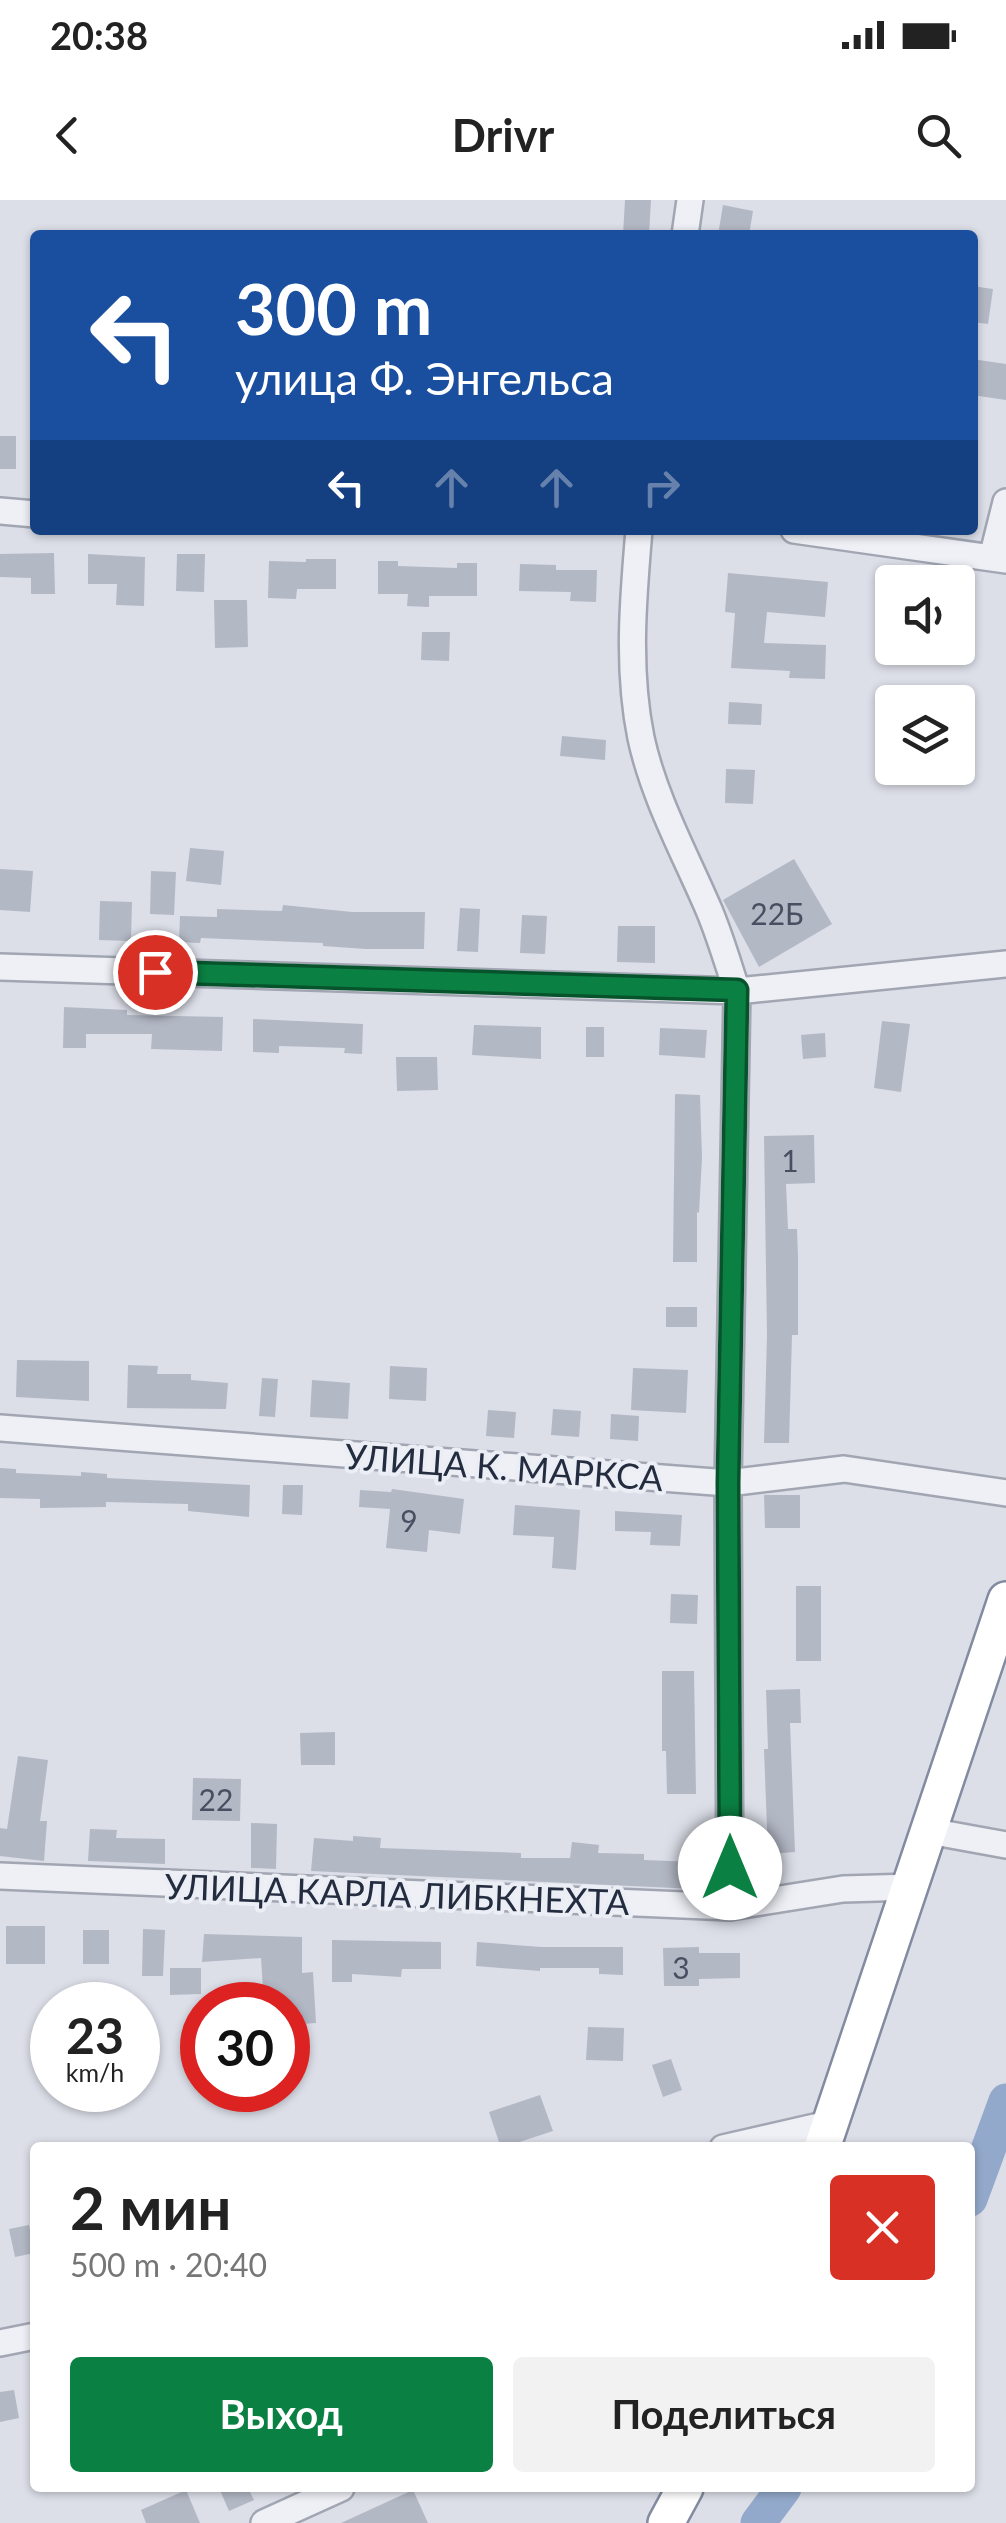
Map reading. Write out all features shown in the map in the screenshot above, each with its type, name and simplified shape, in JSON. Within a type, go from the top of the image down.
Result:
[{"type":"highway","points":[[827,2135],[1006,1600]]},
{"type":"highway","points":[[666,2523],[683,2492]]},
{"type":"street","points":[[686,230],[690,200]]},
{"type":"street","points":[[829,535],[999,559],[1006,502]]},
{"type":"street","points":[[0,511],[30,514]]},
{"type":"street","points":[[639,535],[632,612],[634,684],[641,737],[656,790],[712,916],[737,990],[728,1483],[730,1906]]},
{"type":"street","points":[[0,967],[737,990],[1006,964]]},
{"type":"street","name":"УЛИЦА К. МАРКСА","points":[[0,1428],[728,1483],[844,1469],[1006,1493]]},
{"type":"street","points":[[929,1831],[1006,1844]]},
{"type":"street","name":"УЛИЦА КАРЛА ЛИБКНЕХТА","points":[[0,1876],[730,1906],[843,1888],[912,1886]]},
{"type":"street","points":[[771,2142],[827,2135]]},
{"type":"street","points":[[0,2343],[30,2337]]},
{"type":"street","points":[[264,2523],[332,2492]]},
{"type":"building","points":[[625,200],[651,200],[649,230],[623,230]]},
{"type":"building","points":[[723,205],[753,211],[750,230],[719,230]]},
{"type":"building","points":[[978,287],[993,289],[988,324],[978,323]]},
{"type":"building","points":[[978,360],[1006,364],[1006,400],[978,396]]},
{"type":"building","points":[[0,436],[16,436],[16,469],[0,469]]},
{"type":"building","points":[[54,553],[55,594],[31,594],[31,578],[0,577],[0,554]]},
{"type":"building","points":[[88,554],[145,557],[144,606],[116,605],[117,584],[88,584]]},
{"type":"building","points":[[177,554],[205,554],[204,592],[176,591]]},
{"type":"building","points":[[336,559],[336,589],[297,589],[296,599],[268,598],[269,561]]},
{"type":"building","points":[[378,561],[398,561],[398,566],[457,568],[457,563],[477,563],[477,596],[429,596],[429,607],[407,606],[408,594],[378,594]]},
{"type":"building","points":[[520,564],[556,565],[556,570],[597,570],[596,602],[570,601],[571,592],[519,591]]},
{"type":"building","points":[[728,573],[828,582],[825,617],[767,612],[764,643],[826,645],[825,679],[789,678],[790,671],[731,668],[735,613],[725,612]]},
{"type":"building","points":[[214,600],[247,600],[248,647],[215,648]]},
{"type":"building","points":[[422,632],[450,632],[449,661],[421,660]]},
{"type":"building","points":[[729,702],[762,704],[761,725],[728,724]]},
{"type":"building","points":[[562,736],[606,740],[605,760],[560,756]]},
{"type":"building","points":[[726,769],[755,770],[753,804],[725,803]]},
{"type":"building","points":[[190,848],[224,851],[221,885],[186,881]]},
{"type":"building","points":[[794,859],[832,924],[759,967],[723,900]]},
{"type":"building","points":[[0,869],[33,871],[30,912],[0,910]]},
{"type":"building","points":[[151,871],[176,872],[174,915],[150,914]]},
{"type":"building","points":[[100,901],[132,902],[131,941],[99,940]]},
{"type":"building","points":[[283,905],[352,912],[425,912],[424,949],[201,938],[200,943],[179,942],[180,916],[217,917],[217,909],[282,911]]},
{"type":"building","points":[[460,908],[480,909],[478,952],[457,951]]},
{"type":"building","points":[[522,915],[547,916],[545,954],[520,953]]},
{"type":"building","points":[[618,926],[655,926],[655,963],[617,962]]},
{"type":"building","points":[[64,1007],[127,1010],[127,1015],[223,1017],[222,1051],[151,1049],[152,1034],[86,1034],[86,1048],[63,1048]]},
{"type":"building","points":[[253,1019],[363,1024],[362,1054],[344,1053],[345,1048],[279,1046],[279,1053],[253,1052]]},
{"type":"building","points":[[882,1021],[910,1024],[901,1092],[874,1088]]},
{"type":"building","points":[[474,1025],[541,1027],[541,1059],[472,1055]]},
{"type":"building","points":[[586,1027],[604,1027],[604,1057],[586,1057]]},
{"type":"building","points":[[660,1028],[707,1030],[705,1058],[659,1055]]},
{"type":"building","points":[[825,1033],[826,1057],[803,1059],[801,1035]]},
{"type":"building","points":[[396,1057],[437,1057],[438,1090],[397,1091]]},
{"type":"building","points":[[675,1094],[700,1095],[702,1158],[697,1262],[673,1262]]},
{"type":"building","points":[[814,1135],[815,1183],[786,1184],[788,1229],[797,1229],[798,1257],[798,1335],[792,1335],[789,1443],[764,1443],[764,1136]]},
{"type":"building","points":[[666,1307],[697,1307],[697,1327],[666,1327]]},
{"type":"building","points":[[17,1360],[89,1361],[89,1401],[16,1397]]},
{"type":"building","points":[[128,1365],[158,1366],[157,1374],[191,1374],[191,1380],[228,1383],[226,1409],[127,1408]]},
{"type":"building","points":[[390,1366],[427,1368],[426,1401],[389,1399]]},
{"type":"building","points":[[633,1368],[688,1370],[686,1413],[631,1410]]},
{"type":"building","points":[[262,1378],[278,1379],[275,1417],[259,1416]]},
{"type":"building","points":[[312,1380],[350,1383],[348,1419],[310,1417]]},
{"type":"building","points":[[553,1409],[581,1411],[579,1437],[551,1435]]},
{"type":"building","points":[[488,1410],[516,1412],[514,1438],[486,1436]]},
{"type":"building","points":[[611,1414],[639,1416],[638,1441],[610,1439]]},
{"type":"building","points":[[0,1468],[16,1469],[16,1473],[81,1476],[81,1472],[107,1474],[107,1478],[250,1485],[249,1517],[188,1511],[188,1504],[106,1502],[106,1507],[40,1508],[40,1499],[0,1498]]},
{"type":"building","points":[[283,1485],[303,1485],[302,1515],[282,1514]]},
{"type":"building","points":[[392,1489],[464,1499],[460,1534],[429,1530],[427,1552],[386,1548],[390,1509],[359,1507],[360,1490]]},
{"type":"building","points":[[764,1495],[800,1495],[800,1528],[765,1528]]},
{"type":"building","points":[[515,1505],[580,1510],[576,1570],[552,1568],[554,1537],[513,1535]]},
{"type":"building","points":[[615,1511],[682,1515],[680,1546],[650,1545],[651,1532],[615,1531]]},
{"type":"building","points":[[796,1586],[821,1586],[821,1661],[796,1661]]},
{"type":"building","points":[[671,1594],[698,1595],[697,1624],[670,1623]]},
{"type":"building","points":[[662,1671],[694,1671],[696,1794],[667,1794],[666,1751],[662,1751]]},
{"type":"building","points":[[800,1689],[801,1723],[790,1723],[795,1852],[768,1854],[766,1690]]},
{"type":"building","points":[[335,1732],[335,1765],[301,1765],[300,1733]]},
{"type":"building","points":[[18,1756],[48,1760],[40,1821],[47,1821],[44,1861],[0,1856],[0,1828],[7,1829]]},
{"type":"building","points":[[193,1778],[241,1779],[240,1821],[192,1820]]},
{"type":"building","points":[[251,1823],[277,1824],[276,1869],[251,1868]]},
{"type":"building","points":[[90,1829],[117,1830],[116,1838],[165,1839],[165,1864],[88,1861]]},
{"type":"building","points":[[353,1836],[381,1838],[380,1848],[521,1853],[521,1858],[570,1858],[572,1842],[599,1845],[598,1853],[644,1854],[644,1860],[696,1862],[695,1889],[311,1871],[314,1838],[353,1841]]},
{"type":"building","points":[[6,1926],[45,1926],[45,1964],[6,1964]]},
{"type":"building","points":[[143,1929],[165,1930],[163,1976],[142,1976]]},
{"type":"building","points":[[83,1930],[109,1930],[109,1964],[83,1964]]},
{"type":"building","points":[[204,1934],[302,1937],[302,1973],[313,1972],[316,2023],[310,2023],[310,1982],[263,1982],[261,1958],[202,1962]]},
{"type":"building","points":[[332,1940],[441,1942],[441,1969],[402,1969],[401,1977],[352,1974],[352,1982],[332,1982]]},
{"type":"building","points":[[477,1942],[623,1947],[623,1975],[599,1974],[599,1968],[540,1971],[476,1966]]},
{"type":"building","points":[[699,1947],[699,1953],[740,1953],[740,1978],[699,1979],[699,1986],[664,1986],[663,1948]]},
{"type":"building","points":[[170,1968],[201,1968],[201,1982],[180,1982],[180,1995],[170,1995]]},
{"type":"building","points":[[588,2027],[624,2028],[623,2061],[586,2060]]},
{"type":"building","points":[[671,2059],[682,2090],[663,2097],[652,2065]]},
{"type":"building","points":[[540,2095],[553,2131],[519,2142],[499,2142],[489,2112]]},
{"type":"building","points":[[29,2225],[30,2254],[15,2257],[9,2229]]},
{"type":"building","points":[[14,2390],[19,2418],[0,2422],[0,2392]]},
{"type":"building","points":[[187,2492],[200,2523],[146,2523],[141,2510]]},
{"type":"building","points":[[221,2492],[250,2492],[254,2500],[229,2511]]},
{"type":"building","points":[[414,2492],[428,2523],[341,2523]]},
{"type":"waterway","points":[[975,2185],[1006,2101]]},
{"type":"waterway","points":[[758,2523],[781,2492]]},
{"type":"route","points":[[155,972],[737,990],[728,1483],[730,1868]]}]
